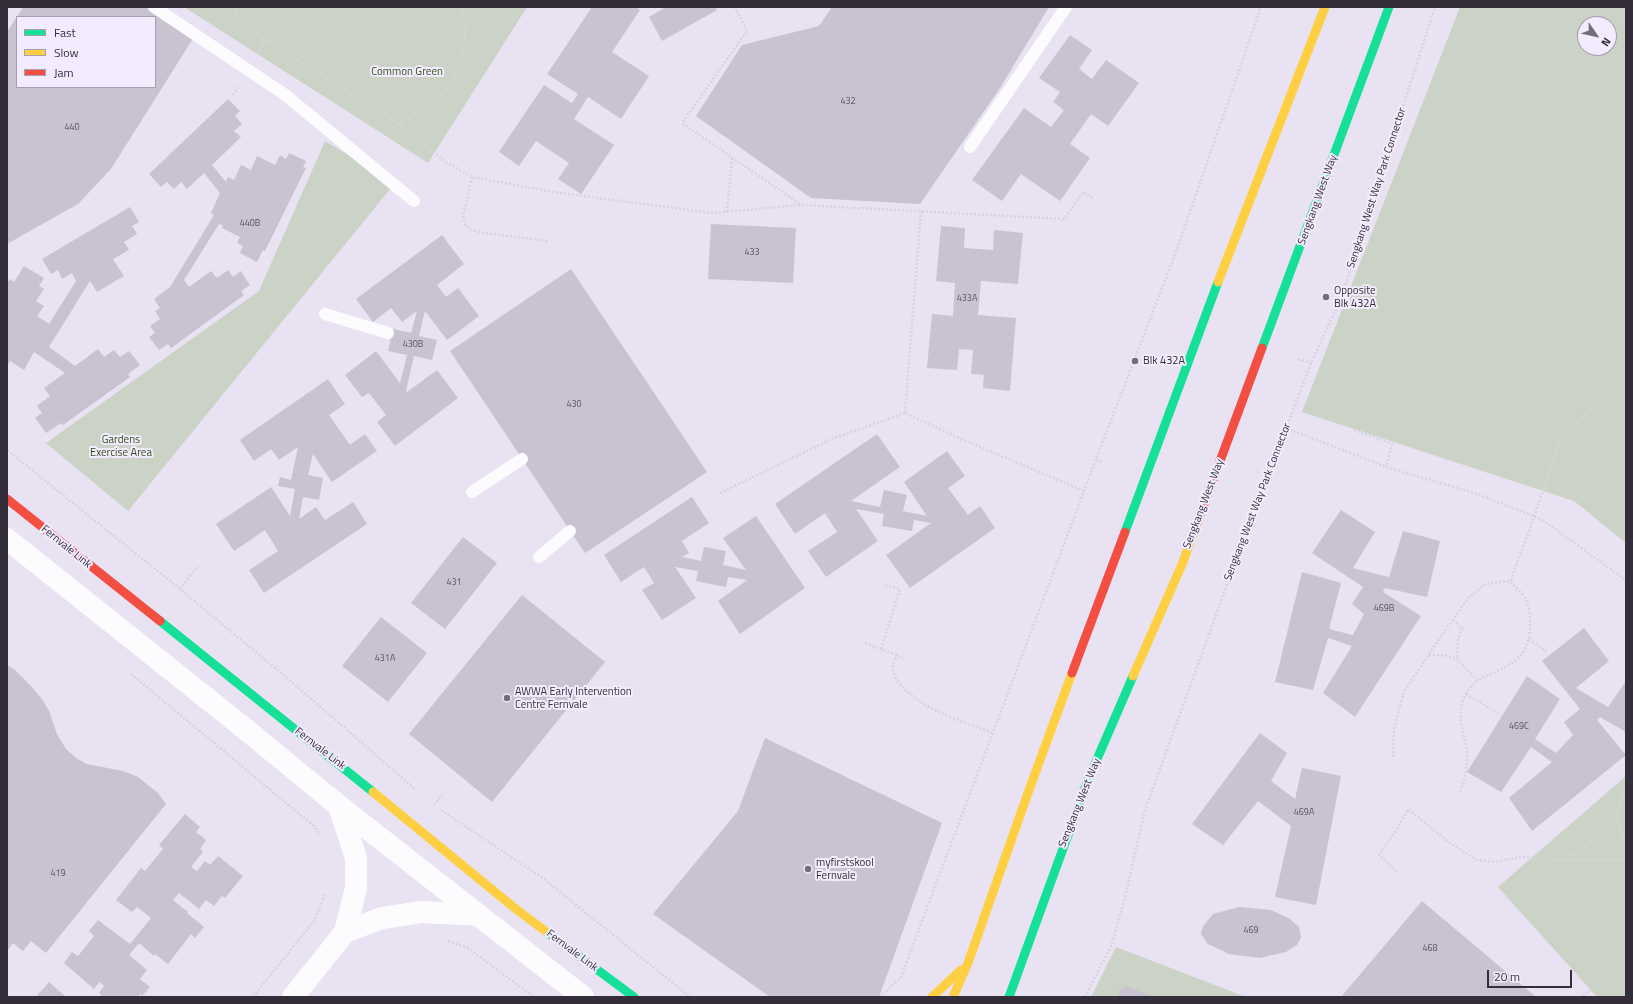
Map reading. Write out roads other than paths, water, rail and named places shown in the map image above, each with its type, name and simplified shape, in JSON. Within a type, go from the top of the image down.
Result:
[{"type":"main road","points":[[954,997],[968,963],[1029,790],[1220,278],[1325,7]]},
{"type":"main road","name":"Sengkang West Way","points":[[1009,997],[1088,780],[1183,562],[1390,7]]},
{"type":"main road","name":"Fernvale Link","points":[[7,499],[424,832],[517,910],[634,997]]},
{"type":"main road","points":[[932,997],[968,963]]},
{"type":"main road","points":[[1018,973],[1020,989]]},
{"type":"street","points":[[7,539],[244,728],[339,806],[479,914],[583,997]]},
{"type":"street","points":[[293,997],[345,932],[356,888],[356,858],[339,806]]},
{"type":"street","points":[[345,932],[382,918],[422,912],[479,914]]},
{"type":"lane","points":[[154,7],[284,94],[414,201]]},
{"type":"lane","points":[[970,147],[1066,7]]},
{"type":"lane","points":[[325,314],[388,333]]},
{"type":"lane","points":[[472,492],[522,459]]},
{"type":"lane","points":[[540,557],[570,531]]},
{"type":"place","name":"Opposite Blk 432A","points":[[1326,297]]},
{"type":"place","name":"Blk 432A","points":[[1135,361]]},
{"type":"place","name":"AWWA Early Intervention Centre Fernvale","points":[[507,698]]},
{"type":"place","name":"myfirstskool Fernvale","points":[[808,869]]},
{"type":"park label","name":"Common Green","points":[[407,72]]},
{"type":"park label","name":"Gardens Exercise Area","points":[[121,446]]}]
